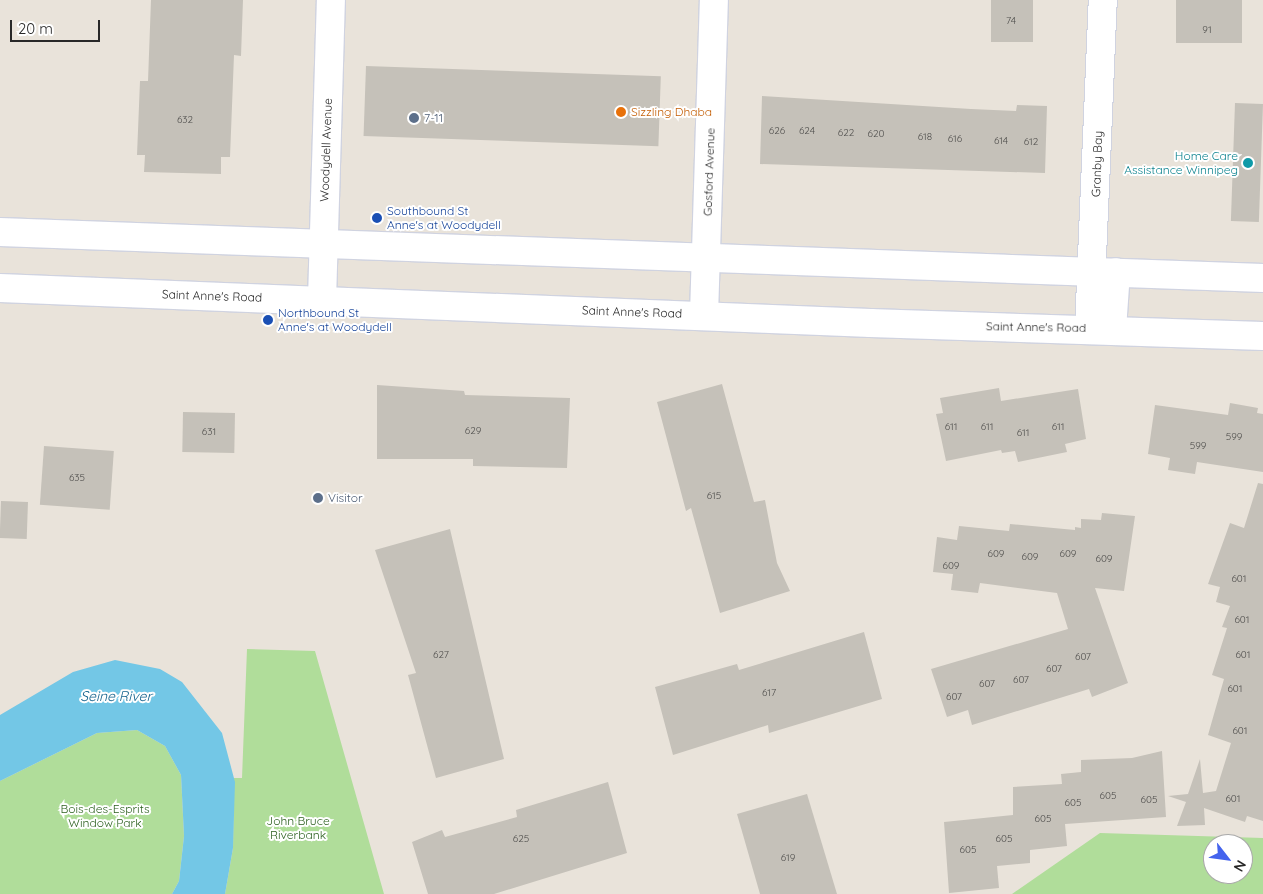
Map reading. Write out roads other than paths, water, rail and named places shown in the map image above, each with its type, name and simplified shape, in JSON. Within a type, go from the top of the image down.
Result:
[{"type":"main road","name":"Woodydell Avenue","points":[[322,300],[331,0]]},
{"type":"main road","name":"Gosford Avenue","points":[[704,315],[714,0]]},
{"type":"main road","name":"Granby Bay","points":[[1101,329],[1104,272],[1103,0]]},
{"type":"main road","points":[[0,232],[1263,278]]},
{"type":"main road","name":"Saint Anne's Road","points":[[0,288],[1263,336]]},
{"type":"water","name":"Seine River","points":[[115,660],[160,669],[182,682],[222,733],[235,782],[233,848],[225,894],[172,894],[179,881],[184,836],[181,775],[165,746],[137,730],[97,733],[0,781],[0,715],[73,672]]},
{"type":"place","name":"Sizzling Dhaba","points":[[621,112]]},
{"type":"place","name":"7-11","points":[[414,118]]},
{"type":"place","name":"Home Care Assistance Winnipeg","points":[[1248,163]]},
{"type":"place","name":"Southbound St Anne's at Woodydell","points":[[377,218]]},
{"type":"place","name":"Northbound St Anne's at Woodydell","points":[[268,320]]},
{"type":"place","name":"Visitor","points":[[318,498]]},
{"type":"park label","name":"Bois-des-Esprits Window Park","points":[[105,816]]},
{"type":"park label","name":"John Bruce Riverbank","points":[[298,828]]}]
